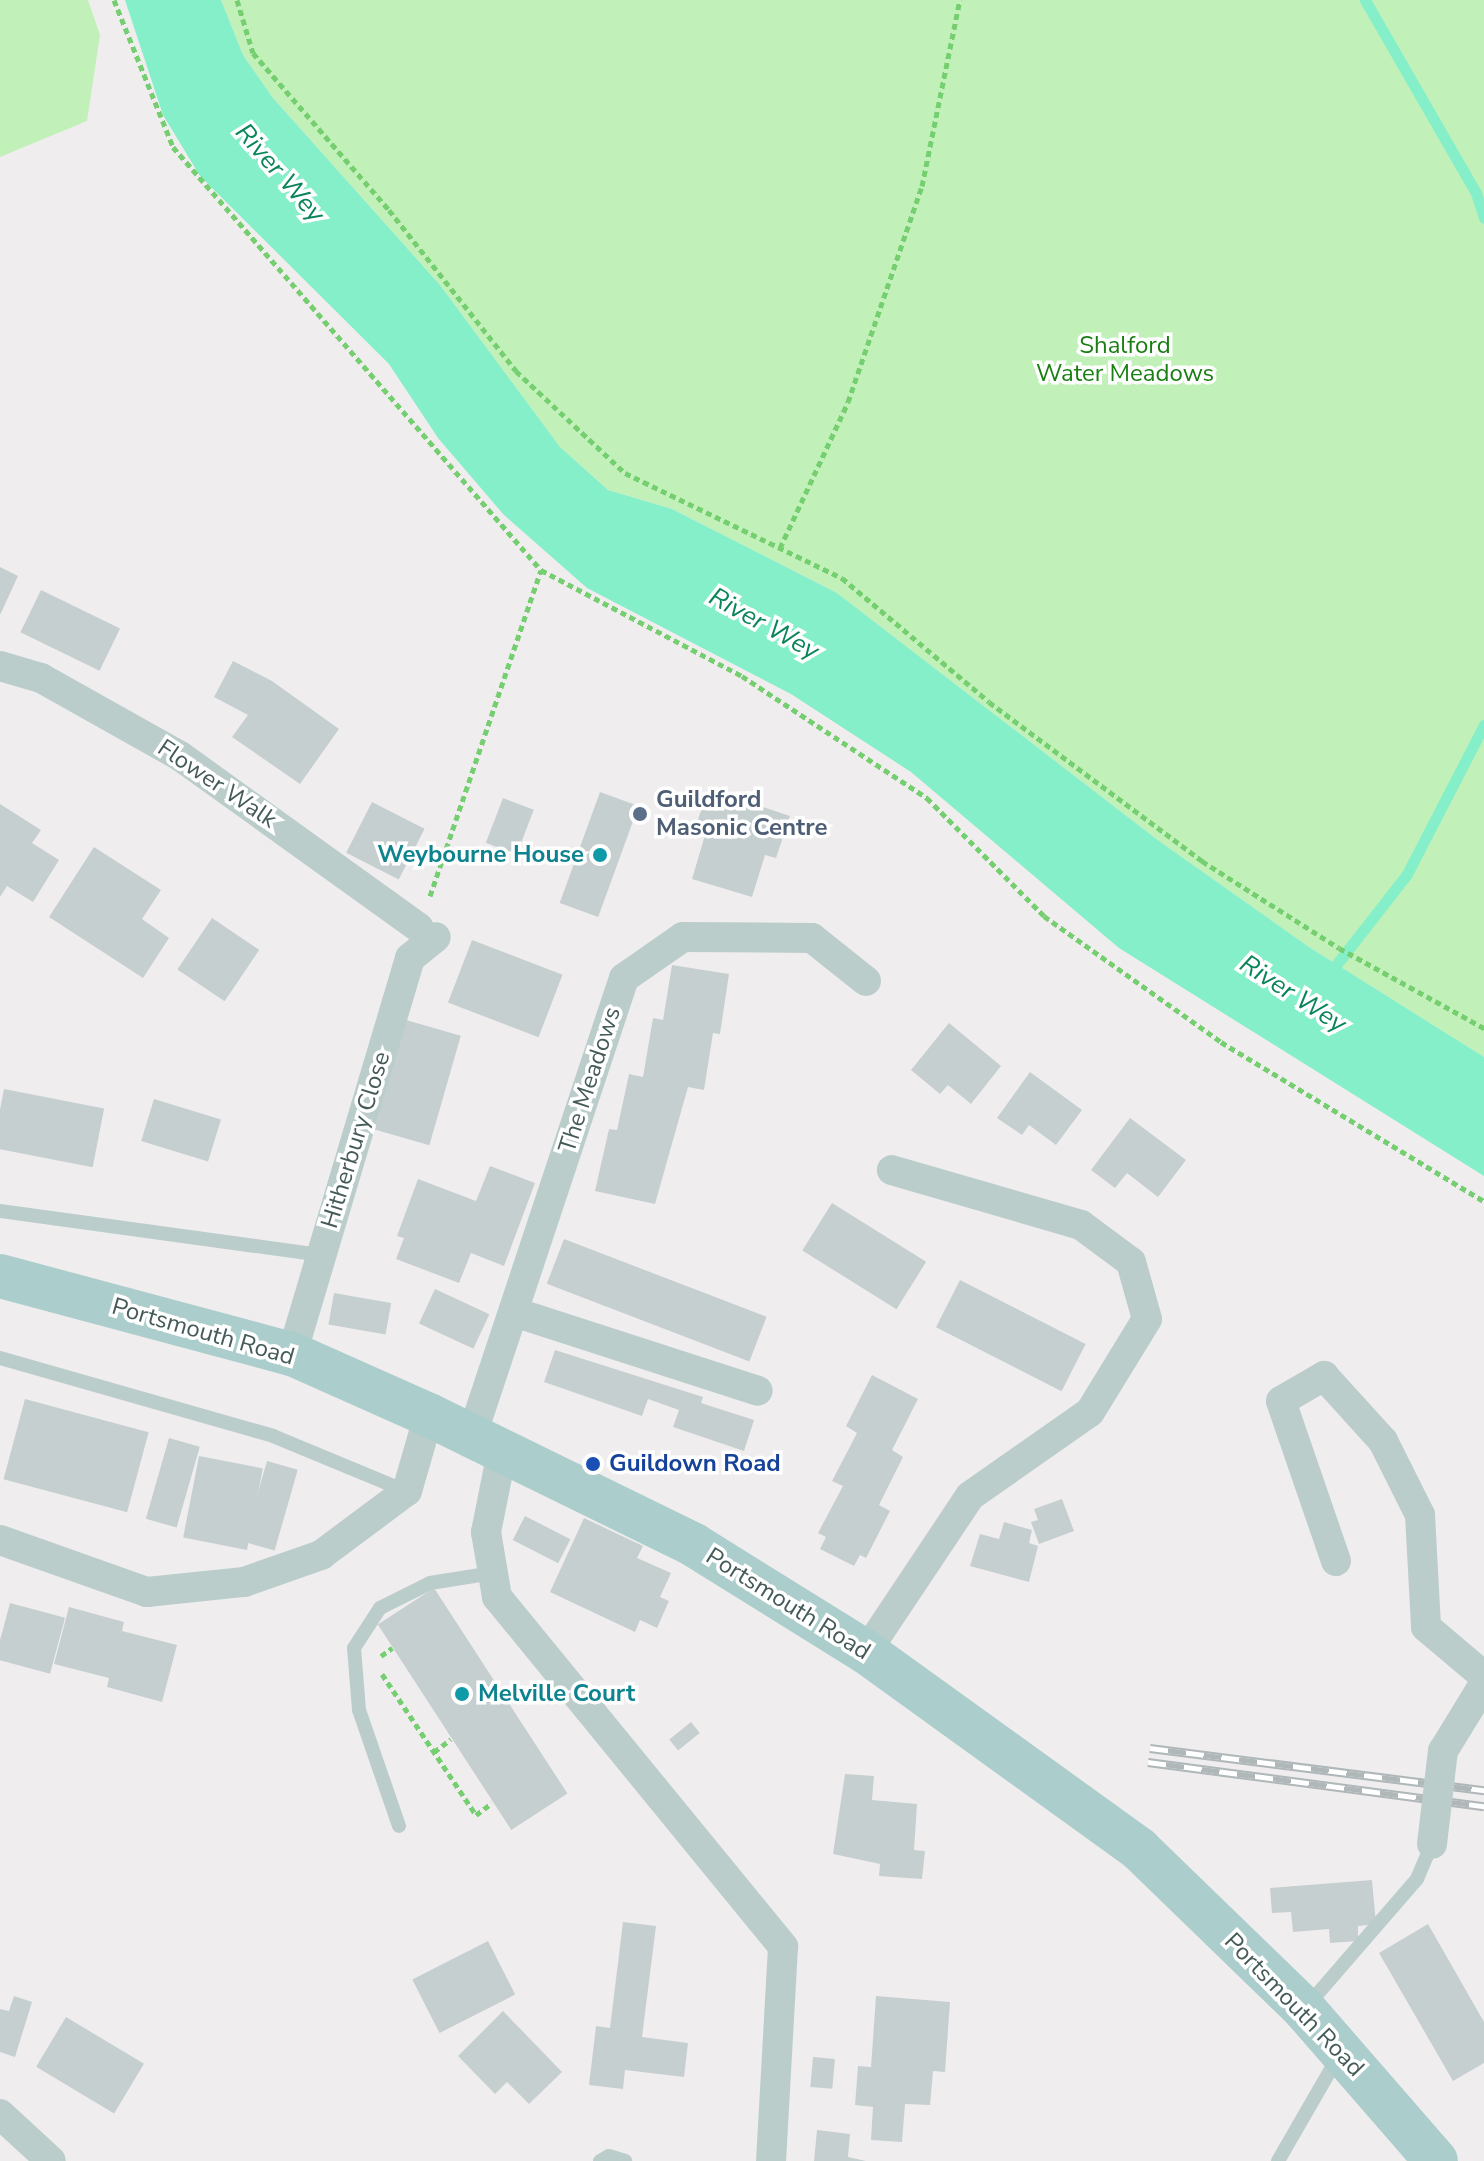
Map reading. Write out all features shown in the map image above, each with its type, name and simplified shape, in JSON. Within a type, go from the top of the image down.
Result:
[{"type":"main road","name":"Portsmouth Road","points":[[0,1276],[292,1354],[429,1415],[694,1545],[866,1652],[1139,1849],[1304,2009],[1436,2161]]},
{"type":"street","name":"Flower Walk","points":[[0,666],[41,678],[180,756],[428,932]]},
{"type":"street","name":"Hitherbury Close","points":[[292,1354],[410,958],[428,932]]},
{"type":"street","name":"The Meadows","points":[[487,1445],[514,1312],[624,978],[683,937],[812,938],[866,981]]},
{"type":"street","points":[[866,1652],[970,1496],[1090,1412],[1147,1319],[1131,1262],[1081,1225],[892,1170]]},
{"type":"street","points":[[514,1312],[758,1391]]},
{"type":"street","points":[[1336,1561],[1281,1401],[1324,1376],[1383,1441],[1420,1515],[1426,1627],[1484,1676]]},
{"type":"street","points":[[0,1540],[147,1592],[244,1582],[321,1555],[407,1491],[429,1415]]},
{"type":"street","points":[[487,1445],[486,1532],[497,1597],[783,1947],[771,2161]]},
{"type":"street","points":[[1432,1844],[1443,1751],[1484,1684]]},
{"type":"street","points":[[0,2114],[51,2161]]},
{"type":"lane","points":[[0,1211],[322,1255]]},
{"type":"lane","points":[[0,1358],[273,1436],[407,1491]]},
{"type":"lane","points":[[399,1826],[359,1710],[354,1648],[380,1608],[430,1583],[493,1573]]},
{"type":"lane","points":[[1304,2009],[1417,1879],[1432,1844]]},
{"type":"lane","points":[[1278,2161],[1341,2052]]},
{"type":"lane","points":[[600,2161],[609,2156],[625,2161]]},
{"type":"path","points":[[114,0],[173,147],[541,570],[742,676],[927,798],[1044,916],[1221,1042],[1484,1201]]},
{"type":"path","points":[[237,0],[253,53],[389,210],[516,371],[625,473],[842,578],[989,702],[1177,842],[1339,948],[1484,1028]]},
{"type":"path","points":[[780,548],[848,402],[922,186],[960,0]]},
{"type":"path","points":[[428,932],[541,570]]},
{"type":"path","points":[[359,1640],[476,1815],[492,1803]]},
{"type":"path","points":[[434,1752],[451,1739]]},
{"type":"green space","points":[[0,0],[88,0],[100,35],[87,121],[0,157]]},
{"type":"green space","name":"Shalford Water Meadows","points":[[221,0],[1484,0],[1484,1057],[1309,947],[1159,841],[837,593],[672,509],[608,490],[560,447],[440,285],[273,98],[243,55]]},
{"type":"water","name":"River Wey","points":[[125,0],[221,0],[243,55],[273,98],[440,285],[560,447],[608,490],[672,509],[837,593],[1159,841],[1309,947],[1484,1057],[1484,1176],[1119,948],[911,772],[791,694],[587,588],[504,515],[438,438],[389,364],[200,176],[163,115]]},
{"type":"building","points":[[0,567],[18,576],[0,615]]},
{"type":"building","points":[[41,590],[120,629],[99,671],[20,632]]},
{"type":"building","points":[[233,661],[272,681],[339,729],[300,784],[232,737],[248,715],[214,697]]},
{"type":"building","points":[[708,789],[790,816],[776,858],[765,855],[752,897],[692,879],[705,835],[694,832]]},
{"type":"building","name":"Weybourne House","points":[[600,792],[639,806],[598,917],[560,903]]},
{"type":"building","points":[[503,798],[534,810],[517,855],[486,843]]},
{"type":"building","points":[[372,802],[425,829],[399,880],[346,853]]},
{"type":"building","points":[[0,804],[41,830],[32,843],[59,860],[33,902],[7,886],[0,897]]},
{"type":"building","points":[[94,847],[161,890],[142,919],[169,938],[143,978],[49,917]]},
{"type":"building","points":[[212,918],[259,950],[225,1001],[177,969]]},
{"type":"building","points":[[472,940],[563,975],[539,1037],[448,1003]]},
{"type":"building","points":[[672,965],[729,974],[720,1034],[713,1033],[704,1090],[688,1087],[655,1204],[595,1191],[609,1129],[617,1130],[629,1074],[643,1077],[653,1018],[663,1020]]},
{"type":"building","points":[[406,1020],[461,1036],[429,1145],[375,1130]]},
{"type":"building","points":[[949,1023],[1001,1066],[971,1104],[948,1085],[940,1094],[911,1070]]},
{"type":"building","points":[[1030,1072],[1082,1110],[1056,1145],[1029,1125],[1022,1135],[997,1118]]},
{"type":"building","points":[[4,1089],[104,1108],[93,1167],[0,1149],[0,1110]]},
{"type":"building","points":[[154,1099],[221,1119],[208,1162],[141,1141]]},
{"type":"building","points":[[1130,1118],[1186,1160],[1158,1197],[1127,1173],[1115,1188],[1091,1170]]},
{"type":"building","points":[[490,1166],[535,1183],[504,1266],[471,1253],[459,1283],[396,1259],[404,1238],[397,1236],[418,1179],[476,1201]]},
{"type":"building","points":[[832,1203],[926,1262],[896,1309],[802,1250]]},
{"type":"building","points":[[564,1239],[767,1317],[749,1362],[547,1284]]},
{"type":"building","points":[[960,1280],[1086,1344],[1062,1391],[936,1327]]},
{"type":"building","points":[[435,1289],[489,1314],[473,1349],[419,1323]]},
{"type":"building","points":[[334,1293],[391,1303],[386,1335],[328,1325]]},
{"type":"building","points":[[555,1350],[703,1397],[701,1403],[754,1420],[744,1451],[673,1427],[679,1410],[648,1399],[642,1416],[544,1382]]},
{"type":"building","points":[[872,1375],[918,1399],[892,1450],[903,1457],[879,1505],[890,1511],[866,1558],[860,1555],[854,1566],[820,1549],[826,1537],[818,1533],[843,1486],[832,1481],[857,1433],[846,1426]]},
{"type":"building","points":[[25,1399],[149,1432],[127,1512],[4,1479]]},
{"type":"building","points":[[169,1438],[200,1447],[177,1528],[146,1519]]},
{"type":"building","points":[[199,1456],[263,1468],[247,1550],[183,1537]]},
{"type":"building","points":[[267,1461],[298,1470],[275,1551],[244,1542]]},
{"type":"building","points":[[1062,1499],[1074,1531],[1039,1544],[1031,1522],[1038,1520],[1034,1509]]},
{"type":"building","points":[[525,1516],[570,1539],[558,1563],[513,1540]]},
{"type":"building","points":[[584,1518],[643,1546],[637,1558],[671,1573],[660,1597],[669,1601],[657,1628],[640,1620],[635,1632],[550,1592]]},
{"type":"building","points":[[1004,1522],[1032,1530],[1029,1543],[1038,1546],[1029,1582],[970,1566],[980,1534],[999,1539]]},
{"type":"building","name":"Melville Court","points":[[434,1588],[567,1793],[511,1830],[378,1624]]},
{"type":"building","points":[[10,1603],[65,1618],[50,1674],[0,1660],[0,1640]]},
{"type":"building","points":[[69,1607],[124,1622],[122,1631],[177,1645],[162,1702],[107,1687],[109,1678],[54,1664]]},
{"type":"building","points":[[691,1722],[700,1733],[678,1751],[669,1740]]},
{"type":"building","points":[[845,1774],[874,1776],[872,1800],[917,1804],[914,1850],[925,1851],[922,1879],[879,1876],[880,1864],[833,1854]]},
{"type":"building","points":[[1372,1880],[1376,1924],[1358,1926],[1358,1941],[1330,1943],[1329,1929],[1293,1932],[1291,1912],[1272,1913],[1270,1888]]},
{"type":"building","points":[[623,1922],[656,1926],[642,2037],[688,2043],[684,2077],[625,2070],[623,2089],[589,2085],[596,2026],[610,2028]]},
{"type":"building","points":[[1428,1924],[1484,2022],[1484,2063],[1453,2081],[1379,1953]]},
{"type":"building","points":[[488,1941],[515,1994],[440,2033],[412,1980]]},
{"type":"building","points":[[14,1996],[32,2002],[15,2057],[0,2052],[0,2009],[9,2011]]},
{"type":"building","points":[[876,1996],[950,2002],[945,2072],[933,2071],[930,2105],[905,2104],[902,2142],[871,2140],[873,2107],[855,2105],[858,2066],[871,2067]]},
{"type":"building","points":[[503,2011],[562,2072],[529,2104],[507,2082],[495,2094],[458,2056]]},
{"type":"building","points":[[66,2017],[144,2064],[114,2114],[36,2067]]},
{"type":"building","points":[[813,2057],[835,2059],[832,2089],[810,2087]]},
{"type":"building","points":[[817,2130],[850,2134],[848,2157],[866,2161],[814,2161]]},
{"type":"waterway","points":[[1365,0],[1476,193],[1484,218]]},
{"type":"waterway","points":[[1329,974],[1407,874],[1484,725]]},
{"type":"railway","points":[[1150,1748],[1484,1790]]},
{"type":"railway","points":[[1148,1762],[1484,1806]]},
{"type":"place","name":"Guildford Masonic Centre","points":[[640,814]]},
{"type":"place","name":"Weybourne House","points":[[600,855]]},
{"type":"place","name":"Guildown Road","points":[[593,1464]]},
{"type":"place","name":"Melville Court","points":[[462,1694]]}]
